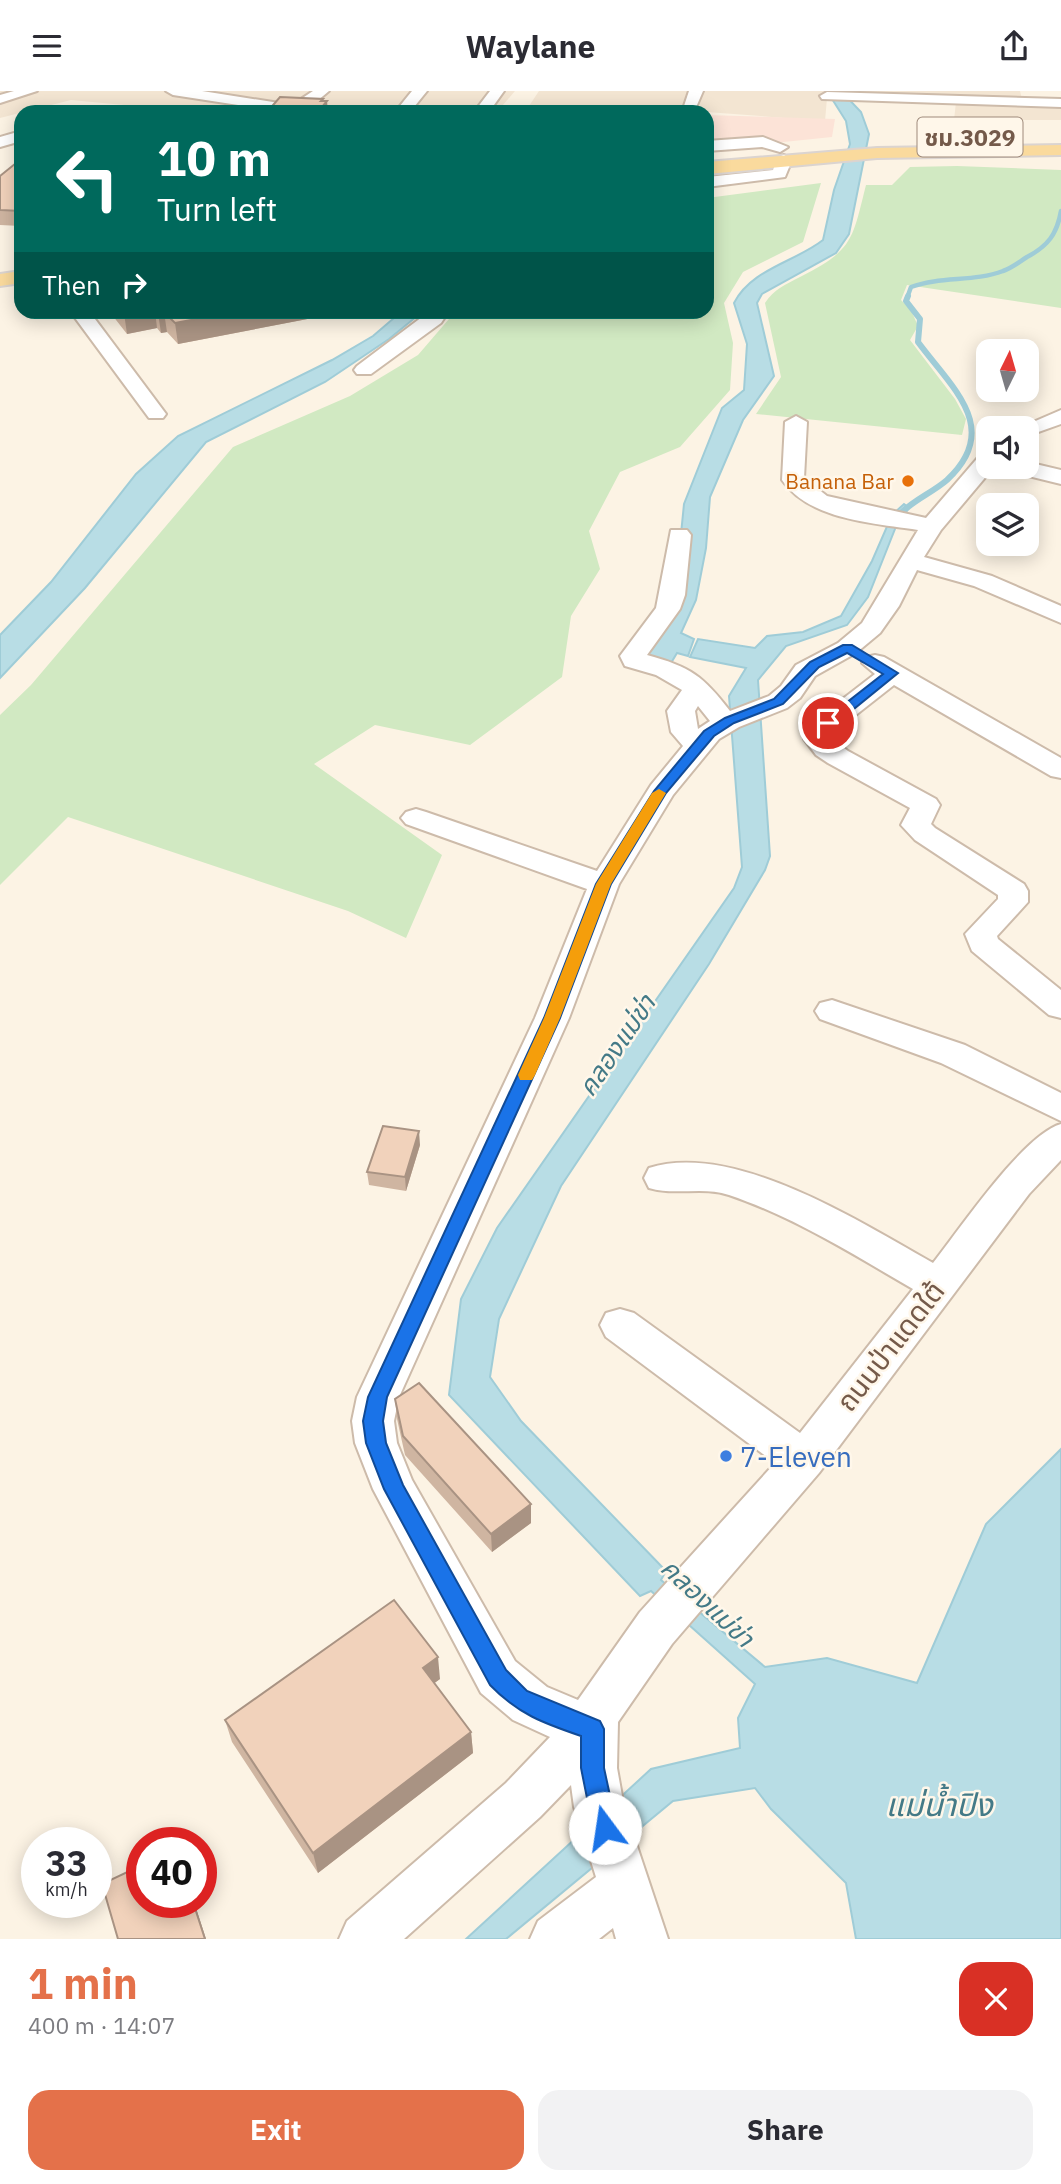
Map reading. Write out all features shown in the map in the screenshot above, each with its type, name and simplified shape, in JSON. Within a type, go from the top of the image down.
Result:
[{"type":"main road","points":[[981,133],[1007,150]]},
{"type":"main road","points":[[944,141],[1007,150],[1053,150],[1061,163]]},
{"type":"main road","name":"ชม.3029","points":[[714,155],[792,153],[944,141],[1007,150],[1053,150]]},
{"type":"main road","name":"ชม.3029","points":[[714,167],[792,153]]},
{"type":"street","points":[[3,97],[30,91]]},
{"type":"street","points":[[173,91],[261,105]]},
{"type":"street","points":[[304,105],[321,91]]},
{"type":"street","points":[[408,105],[420,91]]},
{"type":"street","points":[[486,105],[497,91]]},
{"type":"street","points":[[827,96],[850,94],[1061,103]]},
{"type":"street","points":[[714,145],[762,142],[792,153],[779,174],[714,181]]},
{"type":"street","points":[[85,319],[156,414]]},
{"type":"street","points":[[364,370],[435,319]]},
{"type":"street","points":[[1039,425],[1061,415]]},
{"type":"street","points":[[796,422],[793,480],[819,501],[881,517],[932,526]]},
{"type":"street","points":[[1039,432],[1061,440]]},
{"type":"street","points":[[1039,472],[1061,477]]},
{"type":"street","points":[[698,687],[681,711],[685,732],[717,730],[778,702],[814,664],[847,648],[880,617],[909,560],[932,526],[976,474]]},
{"type":"street","points":[[679,535],[673,596],[668,609],[633,656],[634,660],[668,668],[698,687],[717,730]]},
{"type":"street","points":[[909,560],[983,582],[1061,615]]},
{"type":"street","points":[[847,648],[1061,770]]},
{"type":"street","points":[[892,673],[828,723],[818,739],[838,757],[926,805],[916,825],[925,834],[1013,891],[1013,902],[981,934],[983,944],[1061,1007]]},
{"type":"street","points":[[592,1729],[542,1711],[519,1699],[498,1677],[394,1489],[376,1443],[373,1421],[378,1397],[388,1372],[552,1018],[604,884],[660,791],[717,730]]},
{"type":"street","points":[[416,818],[604,884]]},
{"type":"street","points":[[832,1011],[953,1054],[1061,1108]]},
{"type":"street","name":"ถนนป่าแดดใต้","points":[[592,1729],[597,1711],[656,1628],[804,1460],[1016,1184],[1061,1137]]},
{"type":"street","points":[[662,1178],[700,1176],[734,1181],[839,1229],[937,1284]]},
{"type":"street","points":[[620,1325],[804,1460]]},
{"type":"street","points":[[592,1729],[593,1768],[599,1807],[642,1939]]},
{"type":"street","points":[[365,1939],[523,1800],[592,1729]]},
{"type":"street","points":[[556,1939],[624,1888]]},
{"type":"shaded area","points":[[0,91],[412,91],[400,105],[124,105],[71,100],[51,105],[14,105],[14,114],[0,118]]},
{"type":"shaded area","points":[[427,91],[515,91],[503,105],[415,105]]},
{"type":"shaded area","points":[[539,91],[1020,91],[1023,103],[1061,105],[1061,120],[954,120],[956,102],[827,98],[825,121],[714,113],[714,105],[530,105]]},
{"type":"shaded area","points":[[714,115],[835,119],[832,137],[714,149]]},
{"type":"green space","points":[[910,167],[1061,170],[1061,308],[907,285],[901,300],[911,310],[918,326],[910,340],[955,399],[966,419],[962,435],[756,414],[781,377],[765,303],[768,298],[780,288],[831,259],[848,242],[866,185],[892,185]]},
{"type":"green space","points":[[821,183],[803,242],[743,272],[724,303],[733,343],[730,390],[680,447],[620,472],[589,531],[600,569],[571,616],[562,677],[470,745],[375,725],[314,764],[442,855],[406,938],[348,911],[68,817],[0,885],[0,715],[31,685],[233,447],[350,396],[418,355],[449,319],[714,319],[714,197]]},
{"type":"water","points":[[827,91],[841,91],[861,112],[869,134],[849,234],[836,253],[762,294],[757,303],[774,376],[743,420],[710,497],[706,548],[696,600],[681,633],[694,639],[688,656],[677,653],[671,663],[637,653],[678,564],[684,504],[722,408],[744,390],[747,344],[734,303],[742,291],[762,274],[823,240],[834,190],[850,144],[846,121]]},
{"type":"water","points":[[393,319],[413,319],[389,339],[325,382],[206,442],[85,588],[0,678],[0,635],[51,582],[136,474],[178,436],[332,360],[373,336]]},
{"type":"water","name":"แม่น้ำปิง","points":[[904,504],[909,508],[897,524],[868,597],[847,625],[786,646],[758,680],[770,856],[765,870],[709,964],[561,1186],[499,1319],[490,1377],[521,1421],[666,1571],[661,1580],[765,1667],[827,1658],[917,1683],[986,1524],[1061,1449],[1061,1939],[856,1939],[846,1883],[771,1809],[755,1788],[673,1801],[506,1939],[466,1939],[651,1769],[740,1748],[738,1718],[755,1684],[651,1591],[640,1596],[449,1395],[461,1299],[497,1228],[734,888],[742,867],[729,696],[746,668],[690,657],[698,639],[755,648],[767,636],[803,632],[841,616],[872,561],[892,515]]},
{"type":"building","points":[[280,97],[327,101],[324,105],[273,105]]},
{"type":"building","points":[[14,165],[14,211],[0,210],[0,176]]},
{"type":"building","points":[[171,319],[196,319],[175,323]]},
{"type":"building","points":[[383,1126],[419,1131],[405,1177],[367,1172]]},
{"type":"building","points":[[419,1383],[531,1504],[491,1534],[403,1436],[395,1399]]},
{"type":"building","points":[[394,1600],[438,1657],[423,1668],[471,1732],[313,1853],[225,1720]]},
{"type":"building","points":[[126,1873],[126,1918],[198,1918],[205,1939],[118,1939],[112,1918],[112,1879]]},
{"type":"waterway","points":[[907,298],[911,287],[934,281],[981,277],[1012,267],[1046,244],[1054,233],[1061,211]]},
{"type":"waterway","points":[[899,515],[947,480],[963,461],[971,443],[971,425],[966,408],[918,342],[920,319],[906,301],[908,296]]},
{"type":"slow traffic","points":[[526,1075],[552,1018],[604,884],[659,793]]},
{"type":"place","name":"Banana Bar","points":[[908,481]]},
{"type":"place","name":"7-Eleven","points":[[726,1456]]},
{"type":"route","points":[[605,1828],[593,1768],[592,1729],[542,1711],[519,1699],[498,1677],[394,1489],[376,1443],[373,1421],[378,1397],[388,1372],[468,1205],[552,1018],[604,884],[660,791],[709,733],[724,723],[778,702],[791,692],[805,671],[814,664],[847,648],[892,673],[828,723]]},
{"type":"water label","name":"คลองแม่ข่า","points":[[616,1045]]},
{"type":"water label","name":"คลองแม่ข่า","points":[[708,1602]]}]
